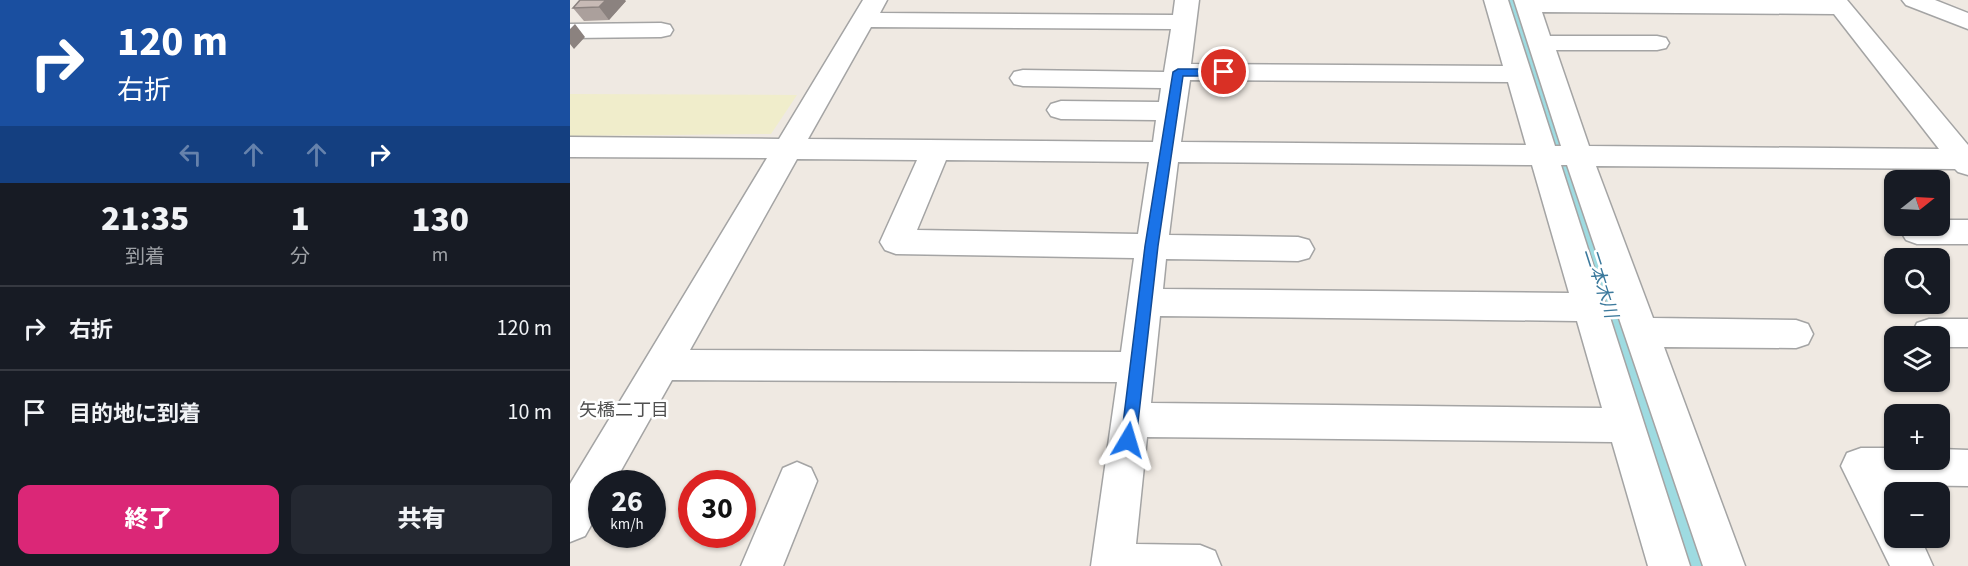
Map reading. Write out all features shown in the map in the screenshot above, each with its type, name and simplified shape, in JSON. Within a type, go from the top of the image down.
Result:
[{"type":"street","points":[[1496,0],[1669,566]]},
{"type":"street","points":[[1914,0],[1968,22]]},
{"type":"street","points":[[1724,566],[1578,155],[1527,3],[1838,4],[1966,161]]},
{"type":"street","points":[[570,522],[869,10],[1186,11],[1152,246],[1112,565],[1200,566]]},
{"type":"street","points":[[572,17],[661,30]]},
{"type":"street","points":[[1540,43],[1657,43]]},
{"type":"street","points":[[1023,78],[1518,74]]},
{"type":"street","points":[[1061,110],[1172,111]]},
{"type":"street","points":[[570,147],[1542,154],[1966,161]]},
{"type":"street","points":[[936,149],[896,242],[1298,249]]},
{"type":"street","points":[[1950,232],[1968,232]]},
{"type":"street","points":[[1146,302],[1589,306]]},
{"type":"street","points":[[1640,332],[1796,334]]},
{"type":"street","points":[[1950,333],[1968,333]]},
{"type":"street","points":[[662,365],[1137,367]]},
{"type":"street","points":[[1131,420],[1626,425]]},
{"type":"street","points":[[1884,511],[1862,466],[1968,468]]},
{"type":"street","points":[[762,566],[797,481]]},
{"type":"street","points":[[1903,548],[1912,566]]},
{"type":"shaded area","points":[[570,94],[797,95],[771,134],[570,136]]},
{"type":"building","points":[[580,0],[606,0],[599,7],[573,8]]},
{"type":"waterway","name":"二本木川","points":[[1510,0],[1692,566]]},
{"type":"district","name":"矢橋二丁目","points":[[624,410]]},
{"type":"route","points":[[1128,440],[1152,261],[1152,246],[1178,72],[1224,72]]}]
